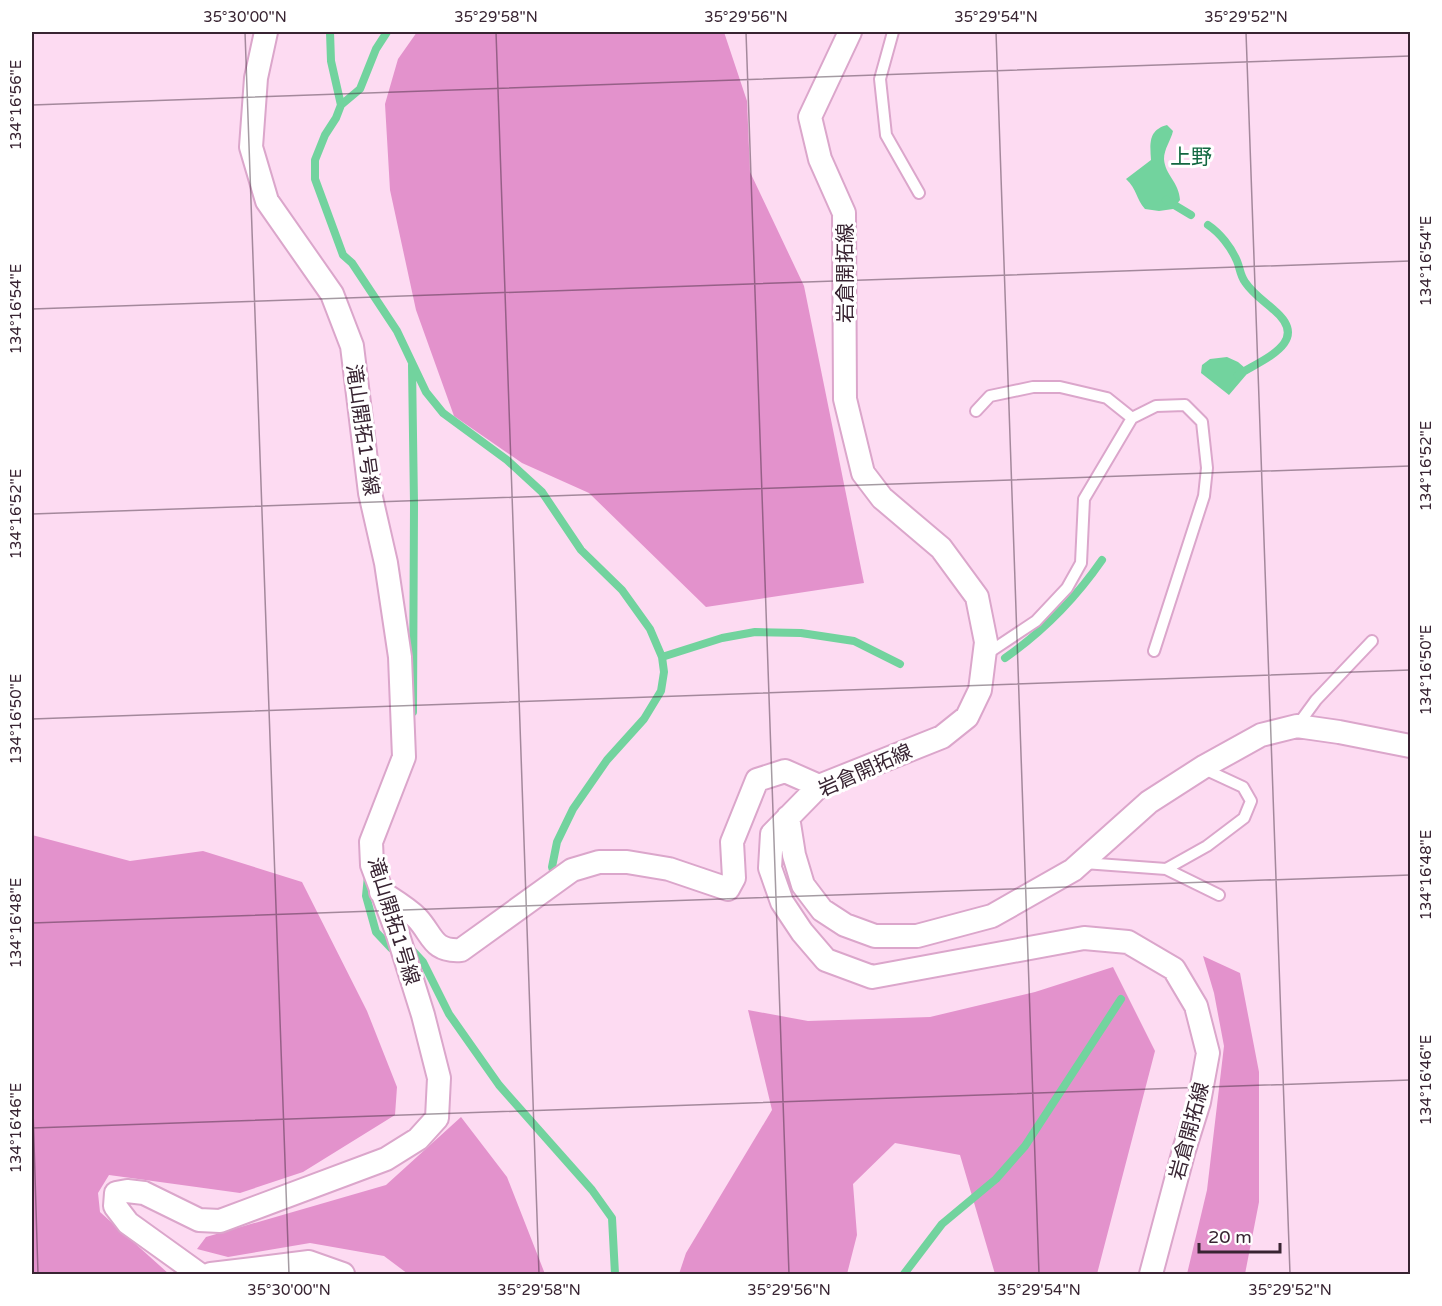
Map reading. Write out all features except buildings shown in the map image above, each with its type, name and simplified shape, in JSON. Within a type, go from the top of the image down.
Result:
[{"type":"street","name":"滝山開拓1号線","points":[[200,1275],[128,1223],[115,1206],[116,1193],[127,1191],[144,1193],[199,1220],[220,1221],[386,1159],[418,1139],[437,1118],[439,1078],[423,1015],[401,942],[372,865],[371,842],[404,757],[400,657],[386,563],[370,493],[352,346],[332,294],[267,201],[251,147],[256,78],[266,32]]},
{"type":"street","name":"岩倉開拓線","points":[[850,32],[810,117],[820,159],[844,213],[845,399],[863,473],[882,498],[941,548],[977,597],[986,642],[980,690],[968,717],[942,738],[819,786],[772,834],[770,868],[782,902],[802,932],[826,960],[872,977],[1084,938],[1128,942],[1174,969],[1196,1006],[1208,1053],[1199,1102],[1184,1150],[1152,1275]]},
{"type":"street","points":[[788,817],[794,855],[803,885],[822,910],[844,926],[875,936],[917,936],[992,916],[1073,870],[1149,802],[1202,768],[1261,735],[1297,726],[1410,746]]},
{"type":"street","points":[[381,892],[417,919],[434,943],[450,951],[461,950],[572,870],[599,862],[627,862],[669,869],[728,889],[734,878],[732,842],[757,780],[785,771],[819,786]]},
{"type":"street","points":[[211,1275],[309,1262],[343,1275]]},
{"type":"lane","points":[[893,32],[880,79],[886,135],[919,193]]},
{"type":"lane","points":[[976,411],[990,396],[1032,387],[1059,387],[1107,398],[1132,418]]},
{"type":"lane","points":[[984,656],[1036,621],[1067,588],[1082,563],[1084,499],[1132,418],[1156,406],[1185,405],[1202,422],[1207,468],[1204,496],[1154,651]]},
{"type":"lane","points":[[1297,726],[1316,700],[1372,641]]},
{"type":"lane","points":[[1166,869],[1207,846],[1244,818],[1251,801],[1243,787],[1202,768]]},
{"type":"lane","points":[[1081,863],[1166,869],[1219,895]]},
{"type":"shaded area","points":[[417,32],[724,32],[747,101],[750,172],[804,286],[864,583],[706,607],[589,493],[522,463],[454,416],[416,310],[390,190],[385,104],[398,59]]},
{"type":"shaded area","points":[[1167,125],[1173,131],[1165,152],[1165,165],[1177,188],[1180,200],[1173,209],[1159,211],[1145,209],[1126,179],[1151,160],[1153,134]]},
{"type":"shaded area","points":[[1227,357],[1245,368],[1246,375],[1229,395],[1201,373],[1202,365],[1210,359]]},
{"type":"shaded area","points":[[32,835],[130,861],[203,851],[302,882],[367,1011],[397,1087],[395,1115],[303,1172],[240,1193],[109,1175],[98,1193],[100,1212],[169,1274],[32,1274]]},
{"type":"shaded area","points":[[1203,956],[1240,973],[1259,1072],[1259,1202],[1245,1274],[1187,1274],[1207,1190],[1224,1046],[1214,993]]},
{"type":"shaded area","points":[[1113,967],[1155,1051],[1097,1274],[995,1274],[960,1155],[895,1143],[853,1184],[857,1235],[847,1274],[679,1274],[686,1253],[772,1110],[748,1010],[808,1021],[930,1017],[1035,992]]},
{"type":"shaded area","points":[[461,1117],[507,1177],[545,1274],[408,1274],[384,1256],[310,1243],[228,1257],[197,1249],[206,1237],[386,1185]]},
{"type":"waterway","points":[[330,32],[331,61],[341,105],[315,160],[315,179],[343,255],[352,263],[397,331],[426,392],[443,413],[507,460],[542,492],[581,550],[622,590],[650,629],[662,657],[664,672],[661,691],[644,719],[607,760],[573,809],[557,842],[552,867],[554,874]]},
{"type":"waterway","points":[[341,105],[360,89],[376,49],[387,32]]},
{"type":"waterway","points":[[1166,200],[1191,215]]},
{"type":"waterway","points":[[1208,225],[1228,246],[1248,286],[1284,321],[1288,331],[1286,340],[1280,348],[1238,375]]},
{"type":"waterway","points":[[412,365],[413,712]]},
{"type":"waterway","points":[[1005,658],[1058,613],[1102,560]]},
{"type":"waterway","points":[[662,657],[722,638],[755,632],[801,633],[854,641],[900,664]]},
{"type":"waterway","points":[[368,876],[366,896],[376,932],[391,948]]},
{"type":"waterway","points":[[411,949],[423,962],[449,1014],[499,1085],[592,1190],[612,1218],[615,1274]]},
{"type":"waterway","points":[[904,1274],[942,1224],[996,1179],[1025,1146],[1121,999]]},
{"type":"district","name":"上野","points":[[1191,157]]}]
